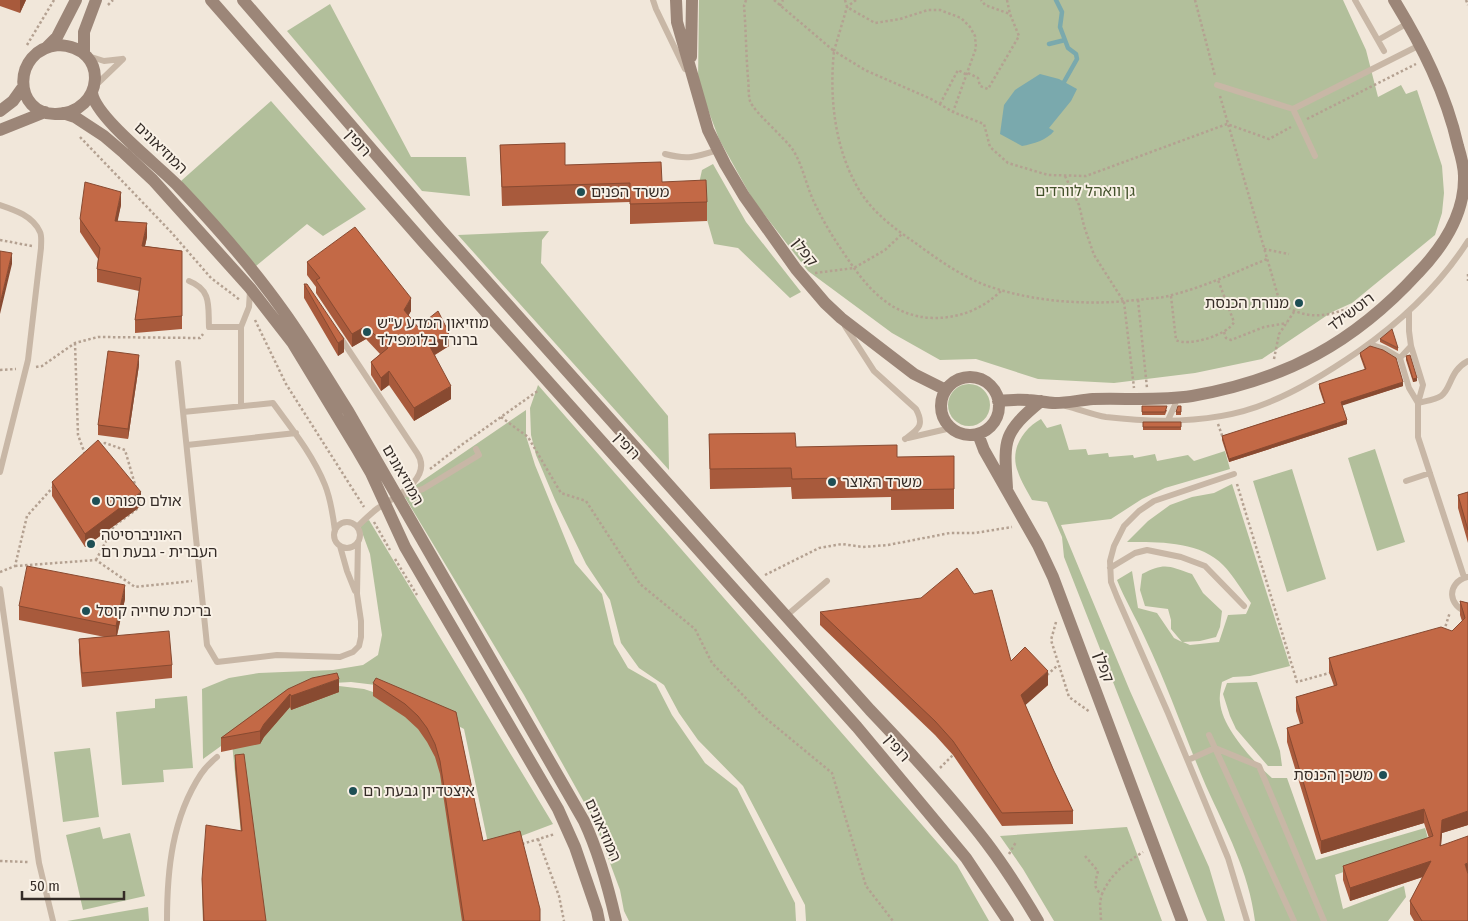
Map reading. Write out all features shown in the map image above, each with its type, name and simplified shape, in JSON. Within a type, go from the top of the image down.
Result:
[{"type":"street","points":[[76,0],[57,37],[29,61],[24,73],[23,87],[30,102],[45,112],[63,113],[82,104],[93,90],[94,71],[85,54],[84,32],[96,0]]},
{"type":"street","name":"רופין","points":[[211,0],[888,763],[966,858],[1008,921]]},
{"type":"street","name":"רופין","points":[[243,0],[441,230],[931,776],[986,842],[1011,877],[1038,921]]},
{"type":"street","points":[[676,0],[677,22],[696,89]]},
{"type":"street","points":[[692,0],[691,58],[696,89]]},
{"type":"street","name":"רוטשילד","points":[[998,401],[1016,399],[1055,403],[1094,399],[1148,399],[1220,391],[1276,374],[1313,357],[1344,339],[1395,299],[1427,264],[1442,244],[1454,222],[1463,189],[1463,166],[1452,120],[1427,59],[1394,0]]},
{"type":"street","points":[[47,47],[67,46],[85,54]]},
{"type":"street","points":[[0,111],[13,101],[23,87]]},
{"type":"street","name":"קפלן","points":[[696,89],[708,130],[718,150],[744,196],[801,275],[840,318],[914,374],[946,390]]},
{"type":"street","name":"המוזיאונים","points":[[93,90],[94,102],[101,112],[178,186],[236,252],[284,312],[317,361],[584,821],[603,868],[616,921]]},
{"type":"street","points":[[0,130],[45,112]]},
{"type":"street","name":"המוזיאונים","points":[[63,113],[83,122],[124,153],[183,212],[250,288],[292,342],[371,473],[405,547],[549,792],[568,829],[593,898],[599,921]]},
{"type":"street","points":[[976,378],[990,386],[998,401],[996,417],[992,424],[978,434],[964,434],[951,428],[942,414],[941,406],[946,390],[959,380],[976,378]]},
{"type":"street","points":[[1007,490],[1006,448],[1009,436],[1018,420],[1041,401]]},
{"type":"street","name":"קפלן","points":[[978,434],[984,450],[1042,553],[1182,921]]},
{"type":"lane","points":[[653,0],[696,89]]},
{"type":"lane","points":[[1355,0],[1384,51]]},
{"type":"lane","points":[[1378,40],[1408,23]]},
{"type":"lane","points":[[1217,85],[1293,109],[1420,45]]},
{"type":"lane","points":[[85,54],[104,61],[124,59],[108,72],[93,90]]},
{"type":"lane","points":[[1293,109],[1315,156]]},
{"type":"lane","points":[[665,154],[681,158],[697,157],[718,150]]},
{"type":"lane","points":[[0,205],[18,211],[41,232],[41,248],[28,360],[0,472]]},
{"type":"lane","points":[[1055,403],[1105,417],[1168,420],[1216,416],[1266,404],[1294,392],[1322,376],[1369,344],[1409,312],[1437,284],[1468,240]]},
{"type":"lane","points":[[189,281],[204,290],[208,298],[209,327],[241,327]]},
{"type":"lane","points":[[241,406],[241,327],[249,307],[250,288]]},
{"type":"lane","points":[[1409,312],[1409,331],[1423,385],[1418,403],[1418,437],[1466,577],[1455,584],[1452,596],[1453,601],[1461,610],[1468,612]]},
{"type":"lane","points":[[840,318],[874,371],[916,409],[921,418],[921,424],[917,430],[905,439],[951,428]]},
{"type":"lane","points":[[336,331],[420,456],[422,466],[413,482],[397,497]]},
{"type":"lane","points":[[1369,344],[1385,348],[1400,358],[1409,388],[1418,403]]},
{"type":"lane","points":[[1400,358],[1412,346]]},
{"type":"lane","points":[[1418,403],[1441,396],[1456,370],[1468,361]]},
{"type":"lane","points":[[178,363],[208,645],[217,662],[277,655],[340,657],[353,652],[360,646],[361,621],[357,594],[358,542],[360,534],[357,527],[353,524],[341,524],[336,531]]},
{"type":"lane","points":[[1168,420],[1175,405],[1176,397]]},
{"type":"lane","points":[[183,412],[273,403],[296,434],[325,484],[336,531],[335,539],[340,546],[347,571],[357,594]]},
{"type":"lane","points":[[187,445],[296,434]]},
{"type":"lane","points":[[357,527],[384,504],[397,497],[423,489],[479,456],[476,449]]},
{"type":"lane","points":[[1406,481],[1430,473]]},
{"type":"lane","points":[[1234,474],[1154,501],[1139,511],[1124,526],[1114,546],[1110,568],[1111,582],[1116,597],[1188,760],[1228,858],[1247,921]]},
{"type":"lane","points":[[340,546],[344,548],[352,547],[358,542]]},
{"type":"lane","points":[[1110,568],[1135,553],[1147,550],[1182,557],[1204,566],[1244,606]]},
{"type":"lane","points":[[786,616],[827,581]]},
{"type":"lane","points":[[0,589],[39,863],[53,921]]},
{"type":"lane","points":[[1209,735],[1294,921]]},
{"type":"lane","points":[[1188,760],[1215,748],[1259,766],[1324,921]]},
{"type":"lane","points":[[166,921],[167,882],[172,844],[184,805],[201,773],[217,757]]},
{"type":"path","points":[[746,0],[744,6],[750,102],[792,149],[803,170],[813,201],[833,237],[866,285],[887,303],[905,312],[924,318],[943,318],[977,309],[990,302],[1002,290]]},
{"type":"path","points":[[774,0],[834,51],[864,70],[940,104],[953,112],[984,124],[990,147],[1008,163],[1048,175],[1086,176],[1227,124],[1266,138]]},
{"type":"path","points":[[780,6],[783,0]]},
{"type":"path","points":[[844,0],[847,7],[875,23],[900,19],[928,10],[940,10],[961,18],[970,26],[975,36],[976,48],[953,112]]},
{"type":"path","points":[[856,0],[847,7],[834,51],[833,102],[838,138],[844,156],[862,194],[884,219],[902,234],[963,274],[1002,290],[1062,301],[1104,303],[1171,296],[1218,280],[1267,259]]},
{"type":"path","points":[[981,0],[984,5],[1010,14]]},
{"type":"path","points":[[940,104],[958,70],[978,78],[980,86],[988,89],[1019,36],[1010,14],[1007,0]]},
{"type":"path","points":[[1195,0],[1227,124],[1280,303],[1294,312],[1323,316],[1355,306],[1365,324]]},
{"type":"path","points":[[1466,0],[1468,5]]},
{"type":"path","points":[[1319,113],[1427,59]]},
{"type":"path","points":[[79,137],[170,232],[211,278],[249,307],[286,384],[369,515],[421,602]]},
{"type":"path","points":[[1064,175],[1079,205],[1094,255],[1124,302],[1132,372]]},
{"type":"path","points":[[801,275],[854,268],[885,250],[902,234]]},
{"type":"path","points":[[0,240],[41,248]]},
{"type":"path","points":[[1264,249],[1289,254]]},
{"type":"path","points":[[1468,274],[1468,281]]},
{"type":"path","points":[[1171,296],[1176,340],[1186,344],[1224,332],[1234,322],[1218,280]]},
{"type":"path","points":[[1138,300],[1148,399]]},
{"type":"path","points":[[1273,363],[1279,334],[1294,312]]},
{"type":"path","points":[[1224,332],[1226,338],[1231,340],[1264,327],[1287,323]]},
{"type":"path","points":[[0,370],[42,366],[75,344],[98,337],[200,338],[209,327]]},
{"type":"path","points":[[75,344],[78,434],[85,455],[92,451]]},
{"type":"path","points":[[413,482],[460,446],[550,383]]},
{"type":"path","points":[[1216,416],[1223,439]]},
{"type":"path","points":[[501,417],[528,437],[561,493],[586,501],[640,584],[694,629],[712,663],[763,716],[832,773],[866,886],[893,921]]},
{"type":"path","points":[[96,560],[114,526],[141,506],[125,450],[105,443],[98,447]]},
{"type":"path","points":[[1234,474],[1297,682],[1333,672]]},
{"type":"path","points":[[16,566],[27,516],[41,498],[60,480]]},
{"type":"path","points":[[754,581],[819,548],[842,544],[863,547],[888,545],[950,533],[975,533],[1007,528],[1025,522]]},
{"type":"path","points":[[0,572],[16,566],[96,560],[135,587],[201,580]]},
{"type":"path","points":[[1444,632],[1453,601]]},
{"type":"path","points":[[1062,602],[1050,640],[1069,697],[1108,725]]},
{"type":"path","points":[[1045,676],[1058,665]]},
{"type":"path","points":[[931,776],[953,755]]},
{"type":"path","points":[[520,844],[568,829]]},
{"type":"path","points":[[538,839],[559,896],[564,921]]},
{"type":"path","points":[[1101,920],[1100,902],[1110,878],[1118,870],[1154,846]]},
{"type":"path","points":[[1085,856],[1098,871],[1095,887],[1102,894]]},
{"type":"path","points":[[0,861],[39,863]]},
{"type":"green space","name":"גן וואהל לוורדים","points":[[699,0],[1343,0],[1366,50],[1378,97],[1401,85],[1406,94],[1417,90],[1442,166],[1444,193],[1442,213],[1435,235],[1352,303],[1332,312],[1262,359],[1195,373],[1114,383],[1038,379],[976,359],[940,360],[892,333],[808,271],[753,200],[719,139],[698,83]]},
{"type":"green space","points":[[330,4],[411,157],[466,157],[470,196],[422,191],[287,31]]},
{"type":"green space","points":[[271,101],[366,209],[323,236],[307,224],[256,266],[181,181]]},
{"type":"green space","points":[[713,164],[746,222],[801,292],[790,298],[738,248],[714,244],[698,188],[702,170]]},
{"type":"green space","points":[[549,231],[542,240],[541,263],[668,416],[669,470],[458,235]]},
{"type":"green space","points":[[973,384],[981,387],[987,393],[990,405],[987,417],[981,423],[965,426],[957,423],[951,417],[948,401],[951,393],[957,387]]},
{"type":"green space","points":[[538,385],[957,865],[989,921],[806,921],[805,905],[743,786],[698,740],[679,713],[664,685],[639,668],[621,643],[610,600],[586,564],[536,455],[531,435],[530,408]]},
{"type":"green space","points":[[526,410],[526,436],[535,465],[575,563],[602,594],[614,644],[628,668],[656,684],[672,715],[705,763],[737,788],[795,903],[796,921],[629,921],[624,911],[620,890],[594,820],[524,695],[403,494]]},
{"type":"green space","points":[[1041,419],[1047,428],[1061,424],[1069,450],[1086,449],[1088,455],[1108,453],[1109,457],[1133,455],[1134,458],[1155,454],[1157,461],[1188,455],[1194,461],[1225,451],[1230,469],[1165,488],[1142,499],[1111,519],[1061,525],[1130,691],[1209,867],[1225,921],[1207,921],[1064,557],[1062,537],[1047,502],[1032,500],[1018,472],[1015,456],[1019,441],[1034,423]]},
{"type":"green space","points":[[1375,449],[1405,542],[1377,551],[1348,458]]},
{"type":"green space","points":[[1292,469],[1326,579],[1287,592],[1253,481]]},
{"type":"green space","points":[[1232,484],[1290,666],[1250,676],[1233,677],[1222,682],[1220,702],[1222,712],[1232,733],[1256,763],[1272,778],[1287,778],[1316,860],[1425,828],[1429,842],[1335,875],[1343,909],[1404,886],[1406,897],[1388,921],[1255,921],[1248,885],[1236,852],[1206,786],[1153,656],[1117,580],[1132,571],[1138,608],[1157,613],[1174,638],[1182,642],[1171,629],[1168,609],[1145,606],[1140,590],[1142,574],[1167,566],[1192,574],[1203,593],[1222,611],[1220,627],[1216,637],[1200,641],[1183,642],[1190,645],[1219,642],[1228,615],[1246,614],[1251,603],[1227,569],[1214,557],[1191,547],[1178,544],[1127,542],[1148,521],[1170,505],[1192,497],[1214,493]]},
{"type":"green space","points":[[369,520],[553,824],[489,848],[464,729],[384,686],[351,682],[333,683],[286,699],[203,759],[202,689],[229,678],[259,673],[333,670],[363,665],[378,655],[382,635],[370,554],[359,524]]},
{"type":"green space","points":[[1257,682],[1280,751],[1282,766],[1268,766],[1236,729],[1223,694],[1227,683]]},
{"type":"green space","name":"איצטדיון גבעת רם","points":[[339,686],[364,689],[391,698],[456,726],[483,854],[540,921],[203,921],[202,892],[206,839],[242,844],[232,743],[312,691]]},
{"type":"green space","points":[[187,696],[193,768],[163,770],[164,782],[122,785],[116,712],[155,708],[155,699]]},
{"type":"green space","points":[[90,748],[99,817],[63,822],[54,752]]},
{"type":"green space","points":[[100,827],[103,839],[130,833],[145,896],[83,910],[66,835]]},
{"type":"green space","points":[[1127,827],[1162,921],[1054,921],[1023,869],[1000,836]]},
{"type":"green space","points":[[148,907],[149,921],[67,921]]},
{"type":"water","points":[[1040,74],[1059,79],[1077,89],[1071,101],[1049,128],[1054,131],[1040,141],[1022,146],[1000,134],[1004,105],[1015,90]]},
{"type":"building","points":[[565,143],[565,165],[661,162],[662,182],[706,180],[707,202],[630,204],[630,183],[502,187],[500,145]]},
{"type":"building","points":[[85,182],[121,192],[115,221],[147,223],[142,246],[182,251],[182,316],[135,320],[141,278],[97,269],[100,248],[80,219]]},
{"type":"building","name":"מוזיאון המדע ע\"ש ברנרד בלומפילד","points":[[355,227],[411,298],[404,310],[418,327],[438,311],[449,333],[429,345],[451,386],[414,408],[389,371],[381,378],[371,362],[388,348],[366,326],[352,334],[316,280],[320,278],[307,262]]},
{"type":"building","points":[[0,251],[12,253],[0,304]]},
{"type":"building","points":[[304,284],[307,284],[344,339],[338,343]]},
{"type":"building","points":[[1392,329],[1398,348],[1380,339]]},
{"type":"building","points":[[1370,346],[1383,350],[1396,358],[1403,382],[1341,402],[1347,420],[1229,459],[1222,436],[1325,403],[1319,384],[1366,369],[1360,353]]},
{"type":"building","points":[[108,351],[139,355],[128,429],[98,425]]},
{"type":"building","points":[[1410,355],[1417,378],[1413,379],[1406,356]]},
{"type":"building","points":[[1142,406],[1167,406],[1165,412],[1142,412]]},
{"type":"building","points":[[1178,406],[1181,406],[1181,412],[1176,412]]},
{"type":"building","points":[[1143,422],[1181,422],[1181,427],[1143,427]]},
{"type":"building","points":[[795,433],[796,447],[897,445],[897,457],[954,456],[954,489],[891,490],[891,477],[792,479],[791,468],[710,469],[709,434]]},
{"type":"building","name":"אולם ספורט","points":[[98,440],[141,492],[85,534],[52,482]]},
{"type":"building","points":[[1468,492],[1468,530],[1458,495]]},
{"type":"building","points":[[27,566],[125,585],[116,626],[19,606]]},
{"type":"building","points":[[957,568],[974,594],[992,590],[1011,661],[1025,647],[1048,671],[1021,695],[1073,811],[1002,813],[953,741],[935,721],[820,612],[921,598]]},
{"type":"building","name":"משכן הכנסת","points":[[1460,601],[1468,603],[1468,811],[1442,820],[1440,846],[1468,836],[1468,863],[1465,864],[1468,874],[1468,921],[1422,921],[1410,901],[1431,861],[1350,888],[1343,866],[1433,836],[1424,809],[1321,841],[1287,728],[1303,723],[1296,697],[1337,685],[1329,658],[1441,627],[1452,631],[1465,618]]},
{"type":"building","points":[[169,631],[172,665],[82,673],[79,639]]},
{"type":"building","points":[[337,673],[339,679],[291,696],[290,694],[260,731],[221,738],[288,689],[312,678]]},
{"type":"building","points":[[376,678],[456,712],[483,841],[520,831],[540,909],[540,921],[464,921],[440,761],[435,744],[418,716],[405,704],[373,683]]},
{"type":"building","points":[[244,754],[266,921],[204,921],[202,879],[206,825],[242,831],[235,755]]},
{"type":"waterway","points":[[1056,0],[1062,12],[1060,27],[1068,48],[1076,54],[1077,59],[1064,82]]},
{"type":"waterway","points":[[1049,44],[1065,40]]},
{"type":"place","name":"משרד הפנים","points":[[581,192]]},
{"type":"place","name":"מנורת הכנסת","points":[[1299,303]]},
{"type":"place","name":"מוזיאון המדע ע\"ש ברנרד בלומפילד","points":[[367,332]]},
{"type":"place","name":"משרד האוצר","points":[[832,482]]},
{"type":"place","name":"אולם ספורט","points":[[96,501]]},
{"type":"place","name":"האוניברסיטה העברית - גבעת רם","points":[[91,544]]},
{"type":"place","name":"בריכת שחייה קוסל","points":[[86,611]]},
{"type":"place","name":"משכן הכנסת","points":[[1383,775]]},
{"type":"place","name":"איצטדיון גבעת רם","points":[[353,791]]}]
